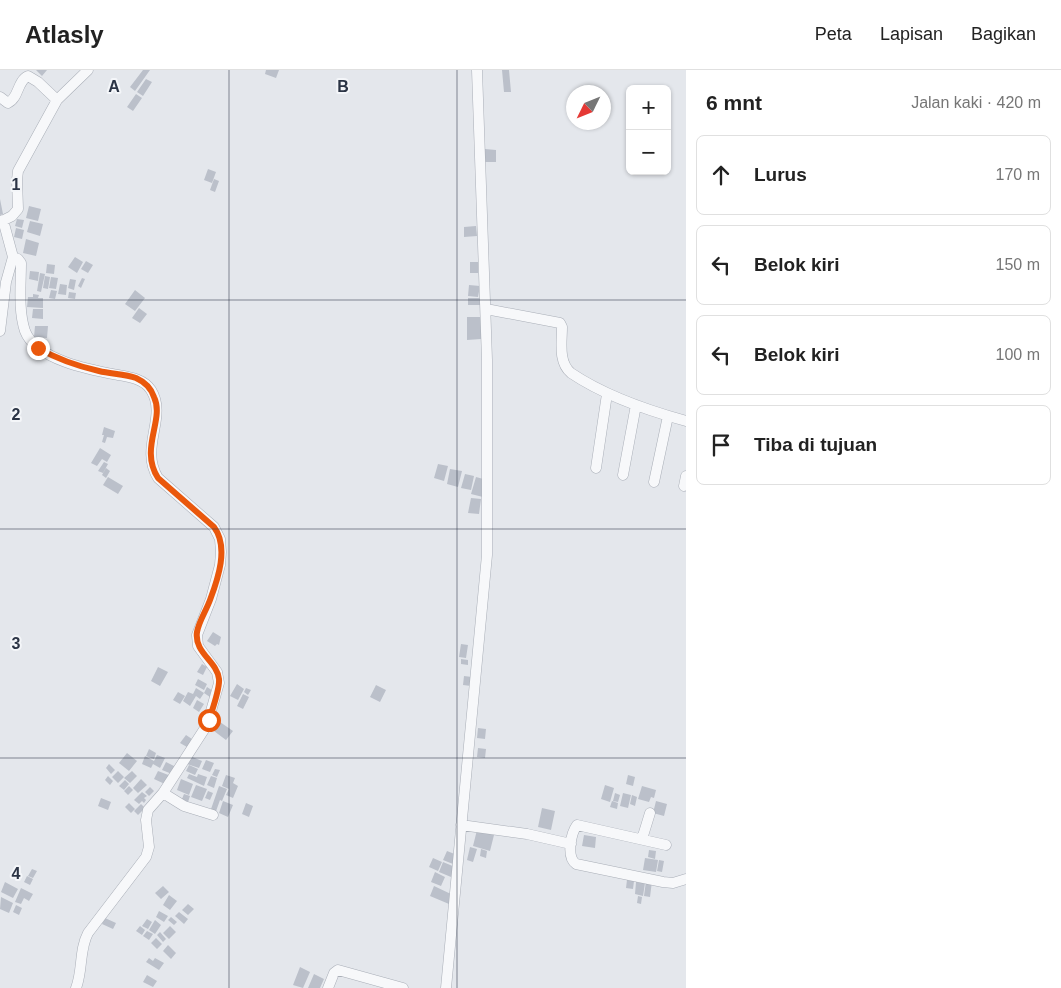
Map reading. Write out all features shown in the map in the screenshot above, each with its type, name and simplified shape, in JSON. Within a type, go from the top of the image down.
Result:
[{"type":"street","points":[[0,331],[6,282],[13,256],[2,221],[14,214],[18,209],[18,171],[57,100],[88,70]]},
{"type":"street","points":[[446,988],[487,555],[488,360],[477,70]]},
{"type":"street","points":[[0,97],[10,103],[24,78],[28,76],[38,82],[57,100]]},
{"type":"street","points":[[13,256],[21,263],[23,318],[29,338],[38,348],[60,360],[98,371],[136,378],[147,385],[156,401],[157,413],[151,442],[151,464],[154,472],[172,491],[214,527],[220,539],[220,565],[211,599],[196,635],[198,646],[217,672],[219,683],[207,726],[164,793],[147,813],[149,847],[146,857],[86,938],[81,974],[76,988]]},
{"type":"street","points":[[486,309],[560,323],[562,327],[562,355],[566,368],[577,377],[608,394],[686,421]]},
{"type":"street","points":[[596,468],[608,394]]},
{"type":"street","points":[[623,475],[636,405]]},
{"type":"street","points":[[654,482],[668,416]]},
{"type":"street","points":[[164,793],[184,806],[213,815]]},
{"type":"street","points":[[642,839],[650,813]]},
{"type":"street","points":[[462,825],[527,834],[571,844]]},
{"type":"street","points":[[666,845],[577,825],[571,844],[571,857],[576,864],[663,882],[686,879]]},
{"type":"street","points":[[328,988],[334,973],[338,970],[403,988]]},
{"type":"building","points":[[36,70],[47,70],[42,76]]},
{"type":"building","points":[[143,70],[150,70],[135,91],[130,87]]},
{"type":"building","points":[[266,70],[279,70],[276,78],[265,74]]},
{"type":"building","points":[[502,70],[509,70],[511,92],[504,92]]},
{"type":"building","points":[[146,79],[152,82],[143,96],[137,92]]},
{"type":"building","points":[[136,94],[142,98],[133,111],[127,107]]},
{"type":"building","points":[[485,149],[496,150],[496,162],[485,162]]},
{"type":"building","points":[[208,169],[216,172],[212,183],[204,180]]},
{"type":"building","points":[[214,179],[219,181],[215,192],[210,190]]},
{"type":"building","points":[[0,199],[3,214],[0,215]]},
{"type":"building","points":[[29,206],[41,209],[38,221],[26,218]]},
{"type":"building","points":[[17,219],[24,220],[22,228],[15,226]]},
{"type":"building","points":[[30,221],[43,224],[40,236],[27,232]]},
{"type":"building","points":[[476,226],[477,236],[464,237],[464,227]]},
{"type":"building","points":[[16,228],[24,230],[22,239],[14,237]]},
{"type":"building","points":[[26,239],[39,243],[36,256],[23,253]]},
{"type":"building","points":[[75,257],[83,262],[77,273],[68,267]]},
{"type":"building","points":[[86,261],[93,265],[88,273],[81,269]]},
{"type":"building","points":[[470,262],[478,262],[478,273],[470,273]]},
{"type":"building","points":[[47,264],[55,265],[54,274],[46,273]]},
{"type":"building","points":[[30,271],[39,272],[38,281],[29,279]]},
{"type":"building","points":[[40,273],[45,274],[41,292],[37,291]]},
{"type":"building","points":[[45,276],[50,277],[48,289],[43,288]]},
{"type":"building","points":[[51,277],[58,278],[56,289],[49,288]]},
{"type":"building","points":[[82,278],[85,279],[81,288],[78,286]]},
{"type":"building","points":[[70,279],[76,280],[74,290],[68,288]]},
{"type":"building","points":[[60,284],[67,285],[66,295],[58,294]]},
{"type":"building","points":[[469,285],[480,286],[478,297],[468,296]]},
{"type":"building","points":[[51,290],[57,291],[55,299],[49,298]]},
{"type":"building","points":[[135,290],[145,298],[135,311],[125,304]]},
{"type":"building","points":[[69,292],[76,293],[75,299],[68,298]]},
{"type":"building","points":[[33,294],[39,295],[38,298],[43,298],[43,308],[27,307],[28,297],[33,297]]},
{"type":"building","points":[[468,298],[480,298],[480,305],[468,305]]},
{"type":"building","points":[[139,308],[147,314],[140,323],[132,318]]},
{"type":"building","points":[[33,309],[43,309],[43,319],[32,318]]},
{"type":"building","points":[[467,317],[481,317],[481,339],[467,340]]},
{"type":"building","points":[[35,326],[48,326],[47,338],[34,337]]},
{"type":"building","points":[[104,427],[115,431],[113,438],[107,437],[105,443],[102,442]]},
{"type":"building","points":[[100,448],[111,455],[107,462],[102,459],[97,466],[91,463]]},
{"type":"building","points":[[104,462],[108,464],[103,473],[98,471]]},
{"type":"building","points":[[438,464],[448,466],[444,481],[434,478]]},
{"type":"building","points":[[106,468],[110,471],[106,478],[102,475]]},
{"type":"building","points":[[450,469],[462,471],[458,487],[447,484]]},
{"type":"building","points":[[465,474],[474,476],[471,490],[461,488]]},
{"type":"building","points":[[108,477],[123,486],[118,494],[103,485]]},
{"type":"building","points":[[476,477],[487,480],[483,497],[471,494]]},
{"type":"building","points":[[471,498],[481,499],[479,514],[468,513]]},
{"type":"building","points":[[213,632],[221,637],[219,645],[215,646],[207,641]]},
{"type":"building","points":[[461,644],[468,645],[466,658],[459,657]]},
{"type":"building","points":[[461,659],[468,660],[468,665],[461,664]]},
{"type":"building","points":[[202,664],[207,667],[203,675],[197,672]]},
{"type":"building","points":[[158,667],[168,672],[160,686],[151,681]]},
{"type":"building","points":[[464,676],[472,677],[471,686],[463,685]]},
{"type":"building","points":[[198,679],[207,684],[204,690],[195,685]]},
{"type":"building","points":[[237,684],[244,689],[238,700],[230,696]]},
{"type":"building","points":[[376,685],[386,690],[380,702],[370,697]]},
{"type":"building","points":[[207,687],[213,691],[210,697],[204,693]]},
{"type":"building","points":[[196,688],[204,693],[200,699],[196,696],[190,706],[183,701],[188,692],[193,694]]},
{"type":"building","points":[[246,688],[251,690],[248,695],[244,692]]},
{"type":"building","points":[[178,692],[185,696],[180,704],[173,700]]},
{"type":"building","points":[[243,694],[249,697],[243,709],[237,706]]},
{"type":"building","points":[[197,700],[204,704],[199,712],[193,708]]},
{"type":"building","points":[[220,722],[233,731],[226,740],[214,731]]},
{"type":"building","points":[[478,728],[486,729],[485,739],[477,738]]},
{"type":"building","points":[[186,735],[192,739],[187,747],[180,743]]},
{"type":"building","points":[[478,748],[486,749],[485,758],[477,757]]},
{"type":"building","points":[[149,749],[156,753],[154,759],[146,756]]},
{"type":"building","points":[[127,753],[137,761],[129,771],[119,763]]},
{"type":"building","points":[[157,755],[165,758],[160,768],[153,764],[151,768],[142,764],[145,756],[154,761]]},
{"type":"building","points":[[190,756],[202,761],[199,768],[187,764]]},
{"type":"building","points":[[206,760],[214,763],[210,772],[202,769]]},
{"type":"building","points":[[166,762],[176,767],[172,774],[162,770]]},
{"type":"building","points":[[109,764],[115,770],[111,774],[106,768]]},
{"type":"building","points":[[189,765],[198,769],[195,775],[186,771]]},
{"type":"building","points":[[215,769],[220,770],[217,777],[212,775]]},
{"type":"building","points":[[118,771],[124,777],[118,783],[112,777]]},
{"type":"building","points":[[132,771],[137,776],[130,783],[124,778]]},
{"type":"building","points":[[158,771],[171,776],[167,785],[154,779]]},
{"type":"building","points":[[189,774],[197,777],[198,774],[207,777],[204,786],[187,778]]},
{"type":"building","points":[[226,775],[235,778],[233,783],[238,786],[233,798],[226,795],[229,789],[222,786]]},
{"type":"building","points":[[628,775],[635,777],[633,786],[626,784]]},
{"type":"building","points":[[108,776],[113,781],[110,785],[105,780]]},
{"type":"building","points":[[211,776],[217,778],[214,788],[207,785]]},
{"type":"building","points":[[141,779],[147,785],[138,793],[133,788]]},
{"type":"building","points":[[181,779],[193,784],[189,795],[177,790]]},
{"type":"building","points":[[125,780],[129,784],[124,790],[119,786]]},
{"type":"building","points":[[196,785],[207,789],[202,801],[191,797]]},
{"type":"building","points":[[605,785],[614,788],[610,802],[601,799]]},
{"type":"building","points":[[129,786],[133,790],[128,795],[124,791]]},
{"type":"building","points":[[219,786],[227,789],[222,801],[220,800],[215,814],[210,812]]},
{"type":"building","points":[[642,786],[656,790],[654,798],[651,797],[649,802],[638,799]]},
{"type":"building","points":[[150,787],[154,791],[149,796],[145,792]]},
{"type":"building","points":[[208,791],[213,793],[210,800],[205,798]]},
{"type":"building","points":[[142,792],[147,796],[144,798],[146,800],[144,803],[142,801],[139,804],[134,800]]},
{"type":"building","points":[[615,793],[620,795],[618,802],[613,801]]},
{"type":"building","points":[[623,793],[631,795],[628,808],[620,806]]},
{"type":"building","points":[[184,794],[190,796],[188,802],[182,799]]},
{"type":"building","points":[[632,795],[637,797],[635,806],[630,804]]},
{"type":"building","points":[[101,798],[111,802],[108,810],[98,806]]},
{"type":"building","points":[[223,801],[233,805],[228,817],[219,813]]},
{"type":"building","points":[[612,801],[618,803],[617,809],[610,807]]},
{"type":"building","points":[[656,801],[667,804],[664,816],[653,813]]},
{"type":"building","points":[[129,803],[135,809],[131,813],[125,807]]},
{"type":"building","points":[[246,803],[253,806],[249,817],[242,814]]},
{"type":"building","points":[[141,804],[145,808],[138,815],[134,811]]},
{"type":"building","points":[[542,808],[555,811],[551,830],[538,827]]},
{"type":"building","points":[[477,830],[494,835],[490,851],[473,846]]},
{"type":"building","points":[[584,835],[596,837],[595,848],[582,846]]},
{"type":"building","points":[[470,847],[477,849],[473,862],[467,860]]},
{"type":"building","points":[[481,849],[487,851],[486,858],[480,856]]},
{"type":"building","points":[[649,850],[656,851],[655,859],[648,857]]},
{"type":"building","points":[[447,851],[457,855],[453,864],[443,860]]},
{"type":"building","points":[[433,858],[442,862],[438,871],[429,867]]},
{"type":"building","points":[[645,858],[658,860],[656,872],[643,870]]},
{"type":"building","points":[[659,860],[664,861],[662,872],[657,871]]},
{"type":"building","points":[[443,862],[455,867],[451,877],[439,872]]},
{"type":"building","points":[[32,869],[37,871],[33,878],[28,876]]},
{"type":"building","points":[[435,872],[445,877],[441,886],[431,882]]},
{"type":"building","points":[[27,876],[33,879],[30,885],[24,882]]},
{"type":"building","points":[[627,880],[634,881],[633,889],[626,888]]},
{"type":"building","points":[[646,881],[652,881],[650,897],[644,896]]},
{"type":"building","points":[[5,882],[18,889],[13,898],[1,892]]},
{"type":"building","points":[[636,882],[645,883],[643,896],[635,894]]},
{"type":"building","points":[[163,886],[169,892],[161,899],[155,893]]},
{"type":"building","points":[[434,886],[453,895],[449,904],[430,896]]},
{"type":"building","points":[[21,888],[33,894],[29,901],[24,898],[21,904],[15,902]]},
{"type":"building","points":[[169,895],[177,901],[170,910],[163,905]]},
{"type":"building","points":[[638,896],[642,897],[641,904],[637,903]]},
{"type":"building","points":[[1,897],[13,903],[9,913],[0,909]]},
{"type":"building","points":[[188,904],[194,909],[188,915],[182,910]]},
{"type":"building","points":[[16,905],[22,908],[19,915],[13,912]]},
{"type":"building","points":[[159,911],[168,916],[164,922],[156,917]]},
{"type":"building","points":[[179,912],[188,919],[184,924],[175,916]]},
{"type":"building","points":[[171,917],[177,922],[174,925],[168,920]]},
{"type":"building","points":[[105,918],[116,923],[113,929],[102,924]]},
{"type":"building","points":[[147,919],[152,922],[148,929],[142,926]]},
{"type":"building","points":[[155,920],[161,925],[155,934],[149,930]]},
{"type":"building","points":[[140,926],[145,930],[142,935],[136,931]]},
{"type":"building","points":[[170,926],[176,932],[169,939],[163,933]]},
{"type":"building","points":[[147,931],[153,934],[149,940],[143,936]]},
{"type":"building","points":[[160,932],[166,939],[163,942],[157,935]]},
{"type":"building","points":[[156,938],[162,944],[157,949],[151,943]]},
{"type":"building","points":[[168,945],[176,953],[171,959],[163,951]]},
{"type":"building","points":[[149,958],[153,961],[155,958],[164,963],[159,970],[146,962]]},
{"type":"building","points":[[300,967],[310,972],[303,988],[293,985]]},
{"type":"building","points":[[314,974],[324,979],[320,988],[308,988]]},
{"type":"building","points":[[147,975],[157,981],[153,987],[143,982]]},
{"type":"route","points":[[38,348],[60,360],[98,371],[136,378],[147,385],[156,401],[157,413],[151,442],[151,464],[154,472],[172,491],[214,527],[218,533],[221,545],[220,565],[211,599],[196,635],[198,646],[217,672],[219,679],[209,720]]}]
